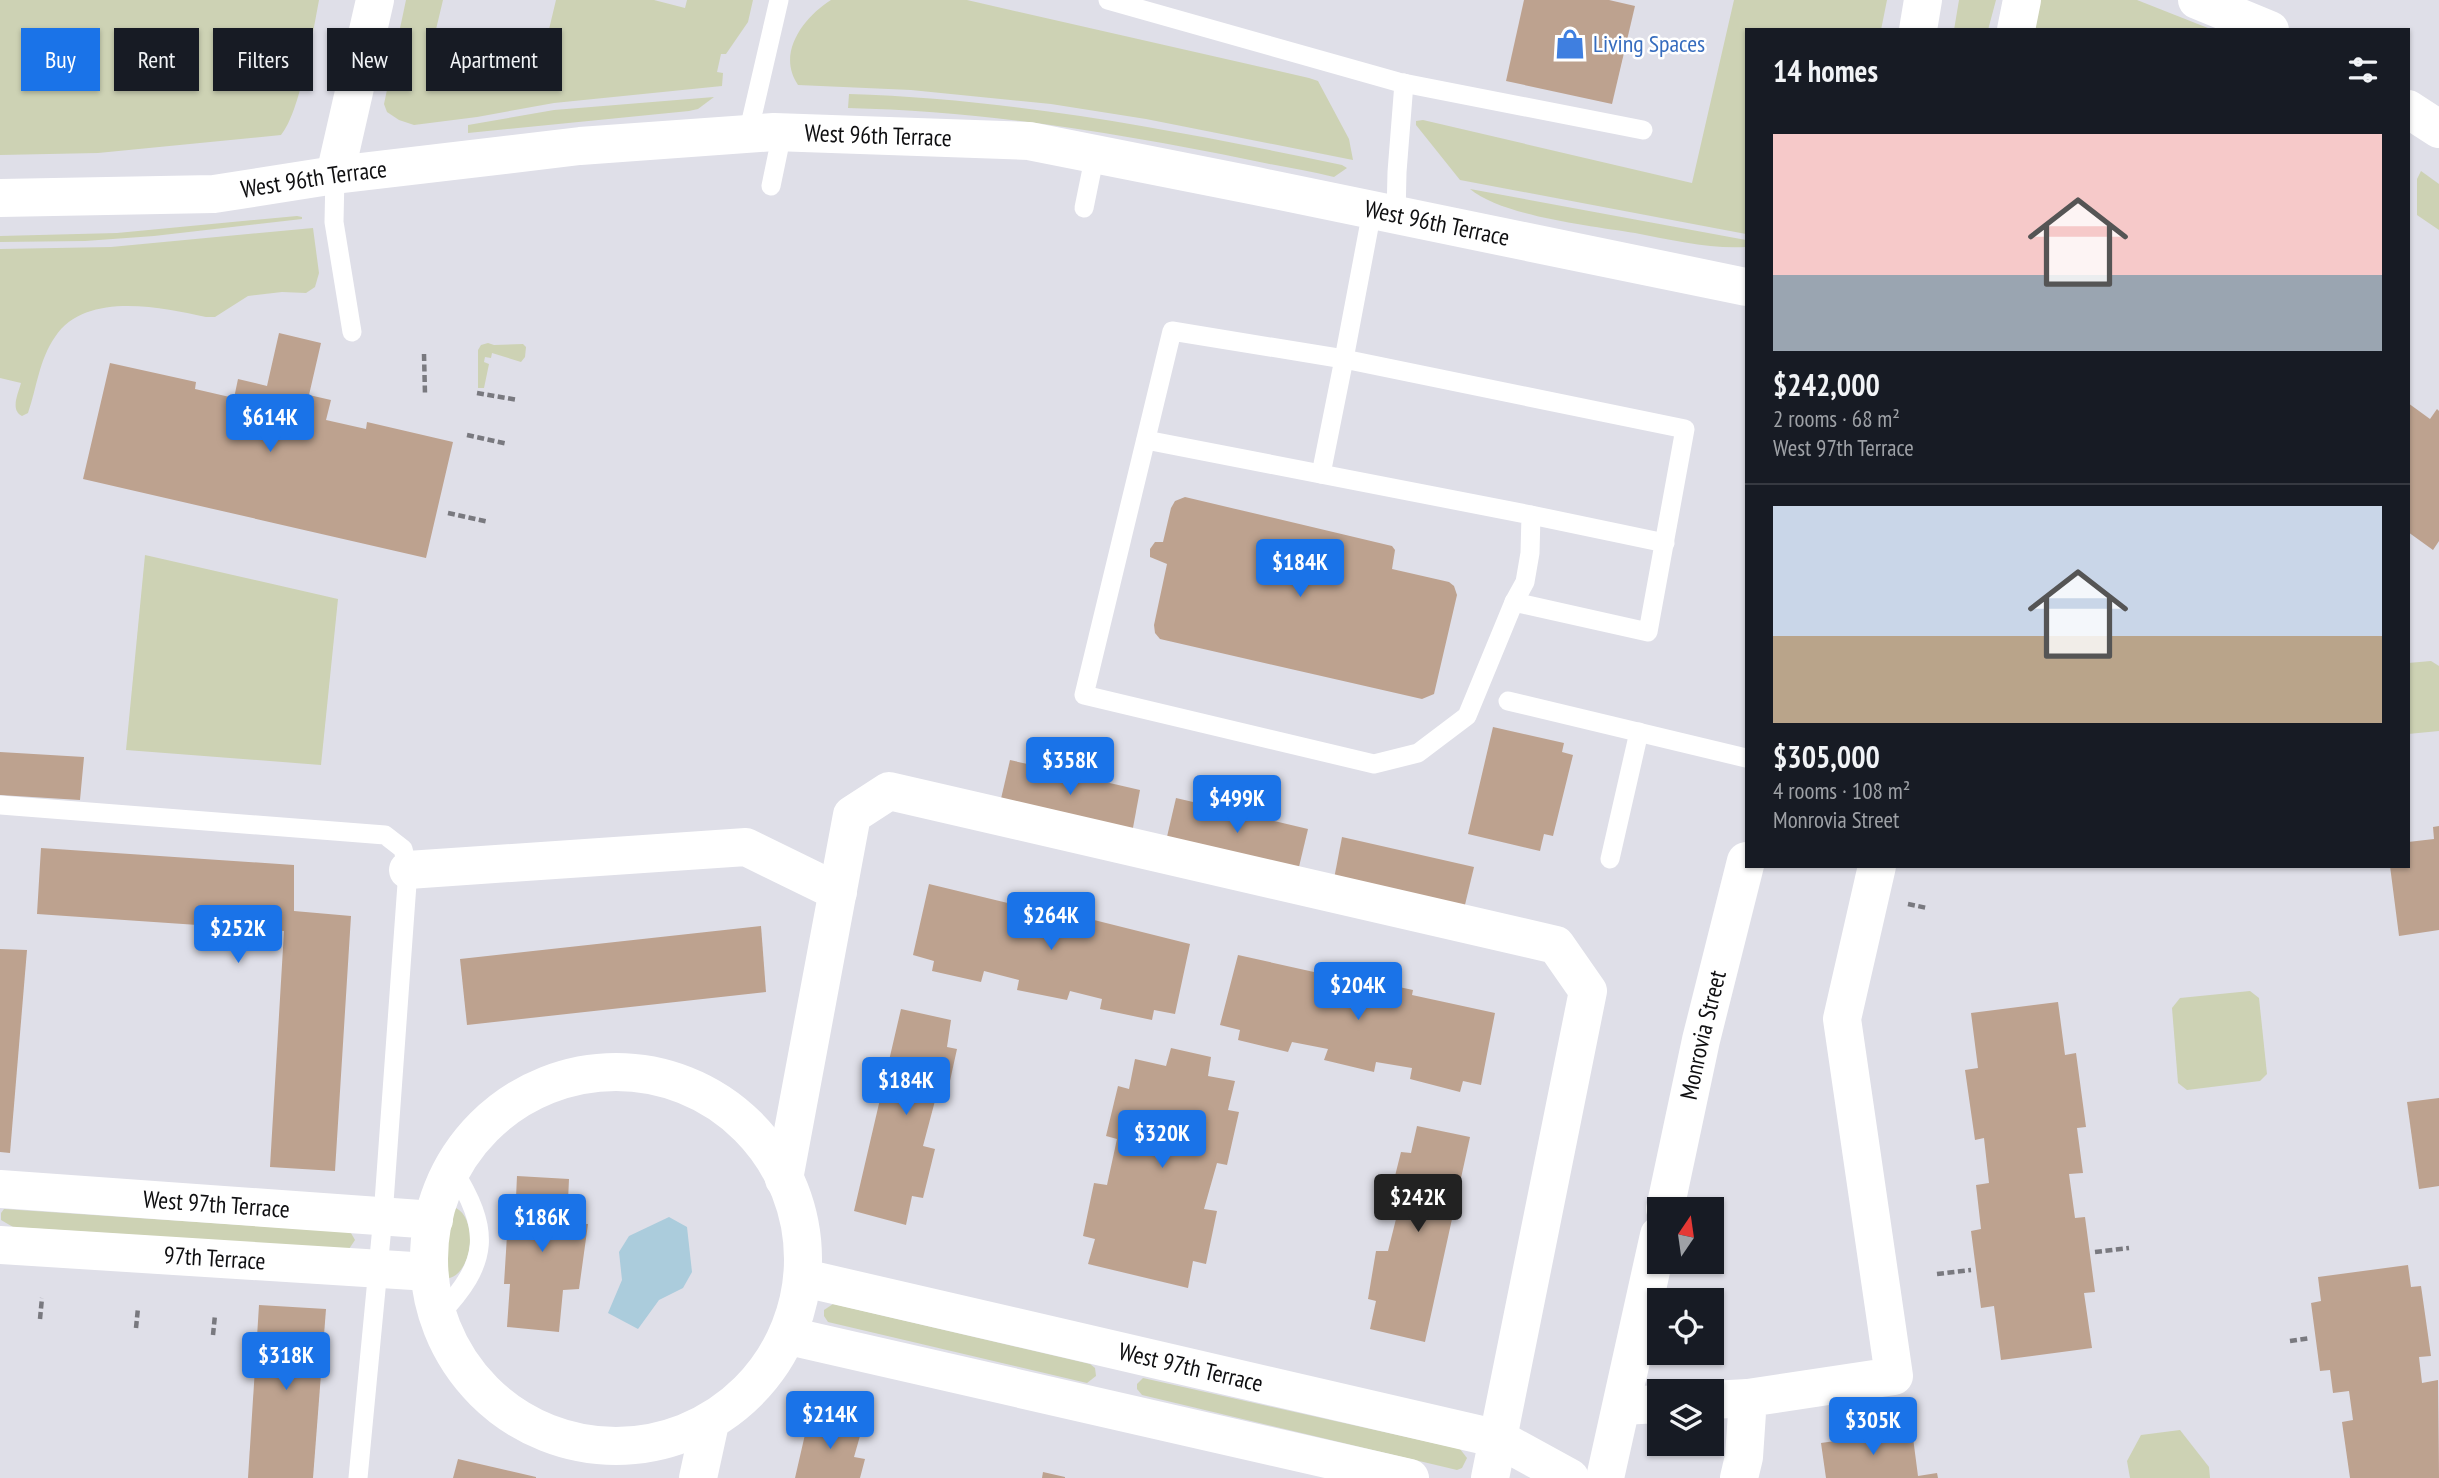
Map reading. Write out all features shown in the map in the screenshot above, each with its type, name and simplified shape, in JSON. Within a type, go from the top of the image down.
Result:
[{"type":"street","points":[[335,175],[375,0]]},
{"type":"street","points":[[1918,28],[1923,0]]},
{"type":"street","points":[[2016,28],[2022,0]]},
{"type":"street","points":[[2197,0],[2265,28]]},
{"type":"street","points":[[2410,110],[2439,129]]},
{"type":"street","name":"West 96th Terrace","points":[[0,198],[214,194],[335,175],[580,146],[765,133],[1029,141],[1745,287]]},
{"type":"street","points":[[784,1179],[852,815],[889,791],[1556,945],[1588,991],[1490,1478]]},
{"type":"street","points":[[408,870],[746,847],[838,892]]},
{"type":"street","name":"Monrovia Street","points":[[1668,1197],[1702,1040],[1745,865]]},
{"type":"street","points":[[1740,1478],[1744,1457],[1730,1399],[1894,1376],[1842,1019],[1877,868]]},
{"type":"street","points":[[606,1072],[670,1079],[728,1108],[773,1155],[784,1179],[799,1214],[804,1278],[789,1336],[757,1385],[710,1423],[654,1444],[594,1446],[537,1430],[487,1396],[450,1349],[430,1292],[428,1248],[449,1171],[489,1121],[543,1086],[606,1072]]},
{"type":"street","name":"West 97th Terrace","points":[[0,1189],[434,1220]]},
{"type":"street","name":"97th Terrace","points":[[0,1245],[429,1272]]},
{"type":"street","points":[[1605,1478],[1651,1274]]},
{"type":"street","name":"West 97th Terrace","points":[[804,1278],[1499,1439],[1570,1478]]},
{"type":"street","points":[[789,1336],[1410,1478]]},
{"type":"street","points":[[1622,1406],[1647,1405]]},
{"type":"street","points":[[698,1478],[710,1423]]},
{"type":"lane","points":[[771,186],[765,133],[779,0]]},
{"type":"lane","points":[[1108,0],[1404,83],[1643,130]]},
{"type":"lane","points":[[1321,474],[1343,359],[1397,172],[1404,83]]},
{"type":"lane","points":[[1084,208],[1095,154]]},
{"type":"lane","points":[[335,175],[334,222],[352,332]]},
{"type":"lane","points":[[1514,602],[1648,632],[1685,429],[1343,359],[1172,331],[1084,695],[1374,764],[1418,753],[1467,716],[1514,602],[1525,582],[1530,553],[1531,515]]},
{"type":"lane","points":[[1146,440],[1665,543]]},
{"type":"lane","points":[[1508,701],[1745,758]]},
{"type":"lane","points":[[1610,859],[1639,732]]},
{"type":"lane","points":[[0,804],[385,835],[403,849],[408,870],[383,1216],[358,1478]]},
{"type":"lane","points":[[439,1315],[470,1277],[477,1262],[479,1248],[475,1210],[452,1168]]},
{"type":"path","points":[[424,354],[425,394]]},
{"type":"path","points":[[477,393],[518,400]]},
{"type":"path","points":[[467,435],[508,444]]},
{"type":"path","points":[[447,513],[489,522]]},
{"type":"path","points":[[2095,1252],[2129,1248]]},
{"type":"path","points":[[1937,1274],[1971,1270]]},
{"type":"path","points":[[40,1319],[42,1298]]},
{"type":"path","points":[[136,1328],[138,1308]]},
{"type":"path","points":[[213,1335],[215,1315]]},
{"type":"path","points":[[2290,1341],[2310,1338]]},
{"type":"green space","points":[[0,0],[319,0],[313,31],[313,28],[213,28],[213,91],[300,91],[281,135],[98,153],[0,155]]},
{"type":"green space","points":[[406,0],[443,0],[436,28],[426,28],[426,91],[562,91],[562,28],[549,28],[556,0],[654,0],[685,8],[687,0],[753,0],[748,22],[726,54],[721,54],[717,72],[723,73],[722,86],[554,103],[414,125],[387,112],[384,104],[387,91],[412,91],[412,28],[400,28]]},
{"type":"green space","points":[[831,0],[967,0],[1309,78],[1318,81],[1349,139],[1353,160],[1146,119],[1051,104],[911,90],[798,85],[790,61],[796,37],[811,16]]},
{"type":"green space","points":[[1734,0],[1887,0],[1881,28],[1745,28],[1745,234],[1460,180],[1416,125],[1416,121],[1423,120],[1692,183]]},
{"type":"green space","points":[[1959,0],[1996,0],[1989,28],[1954,28]]},
{"type":"green space","points":[[2040,0],[2137,0],[2208,28],[2033,28]]},
{"type":"green space","points":[[849,94],[974,102],[1097,119],[1220,140],[1347,168],[1334,177],[1150,141],[1050,125],[949,114],[848,108]]},
{"type":"green space","points":[[714,97],[698,109],[689,111],[468,133],[468,125],[554,110]]},
{"type":"green space","points":[[2421,171],[2439,184],[2439,230],[2417,215],[2417,179]]},
{"type":"green space","points":[[1470,189],[1745,240],[1745,247],[1718,247],[1572,223],[1525,213],[1484,198]]},
{"type":"green space","points":[[297,216],[302,219],[154,236],[85,241],[0,242],[0,236],[117,233]]},
{"type":"green space","points":[[313,228],[319,273],[315,287],[306,293],[282,292],[248,296],[215,317],[168,309],[125,306],[85,313],[68,323],[55,337],[42,364],[28,413],[22,416],[16,410],[21,383],[0,378],[0,249],[111,247]]},
{"type":"green space","points":[[523,344],[526,347],[525,357],[521,362],[492,353],[491,358],[485,357],[484,362],[489,364],[484,388],[478,388],[478,350],[481,345]]},
{"type":"green space","points":[[145,555],[338,599],[321,765],[126,750]]},
{"type":"green space","points":[[2431,661],[2439,666],[2439,731],[2410,734],[2410,663]]},
{"type":"green space","points":[[2250,991],[2259,998],[2267,1074],[2260,1081],[2187,1090],[2178,1083],[2172,1008],[2180,998]]},
{"type":"green space","points":[[456,1208],[468,1224],[470,1247],[462,1269],[445,1279],[439,1260],[438,1244],[451,1210]]},
{"type":"green space","points":[[4,1209],[346,1232],[351,1233],[355,1240],[349,1249],[13,1227],[1,1220]]},
{"type":"green space","points":[[833,1304],[1090,1364],[1095,1368],[1096,1376],[1087,1383],[828,1322],[824,1310]]},
{"type":"green space","points":[[1143,1378],[1460,1449],[1467,1458],[1462,1468],[1457,1470],[1142,1395],[1137,1384]]},
{"type":"green space","points":[[2180,1430],[2209,1467],[2210,1478],[2130,1478],[2127,1461],[2141,1435]]},
{"type":"water","points":[[669,1217],[687,1227],[692,1272],[683,1288],[659,1300],[638,1329],[608,1313],[622,1280],[619,1252],[629,1236]]},
{"type":"building","name":"Living Spaces","points":[[1524,0],[1609,0],[1635,6],[1612,104],[1506,81]]},
{"type":"building","points":[[279,333],[321,343],[309,395],[331,400],[326,420],[366,429],[367,422],[453,442],[426,558],[83,479],[110,363],[196,382],[195,389],[234,398],[238,379],[267,386]]},
{"type":"building","points":[[2410,404],[2430,419],[2437,409],[2439,411],[2439,541],[2433,550],[2410,533]]},
{"type":"building","points":[[1185,497],[1392,546],[1395,550],[1392,569],[1449,582],[1454,586],[1457,595],[1434,694],[1422,699],[1160,639],[1155,633],[1154,625],[1167,564],[1150,557],[1150,549],[1155,542],[1163,542],[1171,508],[1175,501]]},
{"type":"building","points":[[1493,727],[1564,743],[1562,752],[1573,755],[1553,836],[1544,834],[1540,851],[1468,834]]},
{"type":"building","points":[[0,752],[84,757],[80,800],[0,795]]},
{"type":"building","points":[[1010,760],[1140,790],[1132,833],[1000,803]]},
{"type":"building","points":[[1176,798],[1308,829],[1298,871],[1166,841]]},
{"type":"building","points":[[2439,826],[2439,930],[2399,936],[2390,868],[2410,868],[2410,842],[2434,839],[2433,827]]},
{"type":"building","points":[[1342,837],[1474,867],[1464,909],[1334,879]]},
{"type":"building","points":[[41,848],[294,865],[294,911],[351,916],[335,1171],[270,1167],[284,931],[37,914]]},
{"type":"building","points":[[929,884],[1016,905],[1018,901],[1190,944],[1175,1014],[1154,1010],[1152,1020],[1100,1009],[1102,999],[1070,991],[1067,1000],[1017,990],[1019,980],[984,971],[981,982],[932,971],[934,961],[913,955]]},
{"type":"building","points":[[761,926],[766,992],[467,1025],[460,959]]},
{"type":"building","points":[[0,949],[27,950],[10,1153],[0,1152]]},
{"type":"building","points":[[1238,955],[1413,990],[1412,995],[1495,1013],[1481,1085],[1463,1081],[1460,1092],[1410,1079],[1412,1068],[1376,1062],[1374,1072],[1324,1060],[1328,1049],[1292,1042],[1288,1052],[1238,1040],[1240,1030],[1220,1025]]},
{"type":"building","points":[[2058,1002],[2065,1055],[2076,1053],[2086,1127],[2077,1128],[2083,1173],[2069,1174],[2075,1218],[2085,1217],[2095,1292],[2084,1293],[2092,1348],[2001,1360],[1994,1306],[1981,1308],[1971,1231],[1981,1229],[1976,1185],[1989,1183],[1984,1138],[1975,1140],[1965,1070],[1978,1068],[1971,1013]]},
{"type":"building","points":[[901,1009],[951,1020],[947,1047],[957,1049],[946,1099],[936,1097],[923,1146],[935,1149],[923,1198],[912,1196],[906,1225],[854,1211]]},
{"type":"building","points":[[1171,1048],[1211,1057],[1208,1076],[1235,1081],[1228,1110],[1239,1112],[1227,1165],[1217,1163],[1204,1209],[1217,1211],[1206,1264],[1193,1261],[1188,1288],[1088,1264],[1095,1239],[1083,1236],[1094,1183],[1107,1185],[1117,1139],[1106,1136],[1118,1086],[1129,1089],[1135,1059],[1166,1066]]},
{"type":"building","points":[[2439,1098],[2439,1186],[2419,1189],[2407,1102]]},
{"type":"building","points":[[1417,1126],[1470,1137],[1425,1342],[1370,1329],[1376,1301],[1368,1299],[1376,1251],[1388,1251],[1400,1203],[1389,1200],[1401,1152],[1411,1153]]},
{"type":"building","points":[[517,1176],[569,1179],[567,1223],[588,1224],[579,1289],[563,1290],[559,1332],[507,1327],[510,1284],[504,1284],[508,1219],[515,1219]]},
{"type":"building","points":[[2408,1265],[2411,1287],[2421,1286],[2431,1356],[2419,1357],[2422,1383],[2438,1380],[2439,1478],[2350,1478],[2342,1422],[2353,1420],[2349,1391],[2333,1393],[2330,1370],[2320,1371],[2311,1303],[2321,1301],[2318,1277]]},
{"type":"building","points":[[259,1305],[326,1309],[313,1478],[248,1478]]},
{"type":"building","points":[[809,1417],[862,1429],[854,1457],[865,1459],[860,1478],[795,1478]]},
{"type":"building","points":[[1912,1430],[1918,1476],[1937,1473],[1938,1478],[1826,1478],[1821,1443]]},
{"type":"building","points":[[458,1459],[536,1477],[536,1478],[453,1478]]},
{"type":"building","points":[[1043,1472],[1065,1477],[1065,1478],[1042,1478]]},
{"type":"place","name":"Living Spaces","points":[[1570,44]]}]
